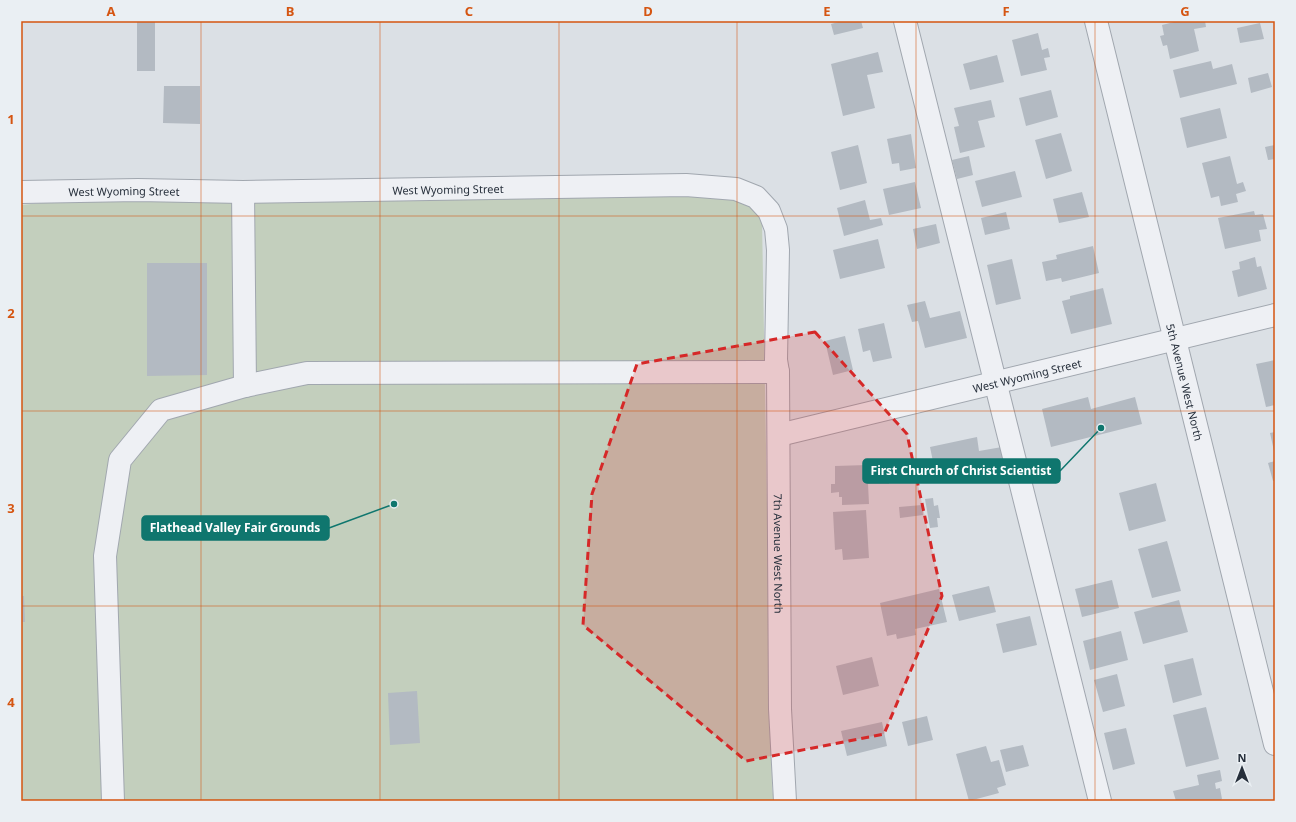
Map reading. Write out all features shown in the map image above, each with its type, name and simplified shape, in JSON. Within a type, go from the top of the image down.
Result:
[{"type":"street","points":[[904,21],[1100,801]]},
{"type":"street","name":"5th Avenue West North","points":[[1096,21],[1275,744]]},
{"type":"street","name":"West Wyoming Street","points":[[21,192],[138,190],[243,192],[686,185],[736,189],[756,196],[769,211],[776,229],[778,250],[777,307]]},
{"type":"street","points":[[243,192],[245,386]]},
{"type":"street","name":"7th Avenue West North","points":[[777,307],[776,360],[778,372],[780,709],[785,801]]},
{"type":"street","name":"West Wyoming Street","points":[[778,434],[1275,315]]},
{"type":"street","points":[[113,801],[105,556],[120,460],[161,410],[245,386],[307,373],[778,372]]},
{"type":"highlighted area","points":[[815,332],[907,434],[942,596],[884,734],[746,761],[583,625],[592,494],[637,364]]},
{"type":"green space","points":[[717,196],[744,200],[753,207],[762,220],[772,788],[774,801],[21,801],[21,205],[62,201]]},
{"type":"building","points":[[137,21],[155,21],[155,71],[137,71]]},
{"type":"building","points":[[842,21],[861,21],[863,28],[834,35],[831,24]]},
{"type":"building","points":[[1178,21],[1205,21],[1206,27],[1194,29],[1199,51],[1170,59],[1167,45],[1163,46],[1160,36],[1164,35],[1162,25]]},
{"type":"building","points":[[1260,23],[1264,39],[1240,43],[1237,28]]},
{"type":"building","points":[[1038,33],[1042,50],[1048,48],[1050,57],[1044,58],[1047,70],[1021,76],[1012,40]]},
{"type":"building","points":[[878,52],[883,72],[867,75],[875,108],[843,116],[831,64]]},
{"type":"building","points":[[997,55],[1004,82],[970,90],[963,64]]},
{"type":"building","points":[[1211,61],[1213,69],[1232,64],[1237,84],[1180,98],[1173,70]]},
{"type":"building","points":[[1268,73],[1272,87],[1251,93],[1248,78]]},
{"type":"building","points":[[164,86],[200,86],[200,124],[163,123]]},
{"type":"building","points":[[1051,90],[1058,117],[1026,126],[1019,98]]},
{"type":"building","points":[[991,100],[995,117],[978,121],[985,147],[960,153],[954,127],[959,126],[954,108]]},
{"type":"building","points":[[1220,108],[1227,138],[1187,148],[1180,118]]},
{"type":"building","points":[[1061,133],[1072,171],[1046,179],[1035,140]]},
{"type":"building","points":[[911,134],[916,168],[900,171],[899,163],[892,164],[887,139]]},
{"type":"building","points":[[858,145],[867,183],[840,190],[831,152]]},
{"type":"building","points":[[1275,145],[1275,159],[1268,160],[1265,147]]},
{"type":"building","points":[[969,156],[973,175],[957,179],[952,160]]},
{"type":"building","points":[[1230,156],[1237,184],[1243,182],[1246,191],[1236,194],[1238,202],[1221,206],[1219,196],[1211,198],[1202,163]]},
{"type":"building","points":[[1015,171],[1022,197],[982,207],[975,181]]},
{"type":"building","points":[[915,182],[921,208],[889,215],[883,189]]},
{"type":"building","points":[[1082,192],[1089,217],[1059,223],[1053,199]]},
{"type":"building","points":[[865,200],[870,220],[881,218],[883,225],[844,236],[837,208]]},
{"type":"building","points":[[1254,211],[1255,215],[1263,214],[1267,229],[1259,230],[1261,241],[1225,249],[1218,218]]},
{"type":"building","points":[[1006,212],[1010,229],[985,235],[981,218]]},
{"type":"building","points":[[936,224],[940,243],[917,249],[913,229]]},
{"type":"building","points":[[878,239],[885,268],[840,279],[833,250]]},
{"type":"building","points":[[1093,246],[1099,273],[1062,282],[1061,278],[1046,281],[1042,262],[1057,259],[1056,255]]},
{"type":"building","points":[[1255,257],[1257,267],[1261,266],[1267,289],[1238,297],[1232,271],[1240,269],[1239,262]]},
{"type":"building","points":[[1012,259],[1021,299],[996,305],[987,265]]},
{"type":"building","points":[[147,263],[207,263],[207,375],[147,376]]},
{"type":"building","points":[[1103,288],[1112,324],[1071,334],[1062,301],[1070,299],[1070,296]]},
{"type":"building","points":[[925,301],[930,318],[960,311],[967,338],[925,348],[918,321],[912,322],[907,305]]},
{"type":"building","points":[[884,323],[892,358],[873,362],[870,350],[863,352],[858,329]]},
{"type":"building","points":[[845,336],[853,370],[833,375],[825,341]]},
{"type":"building","points":[[1275,360],[1275,405],[1266,407],[1256,364]]},
{"type":"building","points":[[1088,397],[1091,409],[1135,397],[1142,424],[1051,447],[1042,409]]},
{"type":"building","points":[[1275,432],[1275,451],[1274,451],[1270,433]]},
{"type":"building","points":[[977,437],[979,451],[1002,447],[1007,475],[982,480],[980,473],[937,481],[930,447]]},
{"type":"building","points":[[866,459],[888,459],[889,484],[868,484],[869,504],[842,505],[842,497],[839,497],[839,492],[831,493],[831,484],[835,484],[835,466],[867,465]]},
{"type":"building","points":[[1275,461],[1275,481],[1273,481],[1268,463]]},
{"type":"building","points":[[1156,483],[1166,521],[1129,531],[1119,493]]},
{"type":"building","points":[[933,498],[934,506],[938,505],[940,518],[937,518],[938,527],[930,528],[925,499]]},
{"type":"building","points":[[922,505],[923,515],[900,518],[899,507]]},
{"type":"building","points":[[866,510],[869,558],[843,560],[842,549],[835,550],[833,512]]},
{"type":"building","points":[[1167,541],[1181,591],[1152,598],[1138,549]]},
{"type":"building","points":[[1112,580],[1119,608],[1082,617],[1075,589]]},
{"type":"building","points":[[989,586],[996,612],[959,621],[952,595]]},
{"type":"building","points":[[939,589],[947,622],[915,629],[916,635],[897,639],[896,634],[887,636],[880,603]]},
{"type":"building","points":[[21,596],[24,596],[25,622],[21,622]]},
{"type":"building","points":[[1179,600],[1188,632],[1143,644],[1134,612]]},
{"type":"building","points":[[1030,616],[1037,645],[1003,653],[996,624]]},
{"type":"building","points":[[1121,631],[1128,660],[1090,670],[1083,641]]},
{"type":"building","points":[[872,657],[879,686],[843,695],[836,666]]},
{"type":"building","points":[[1193,658],[1202,695],[1173,703],[1164,665]]},
{"type":"building","points":[[1117,674],[1125,706],[1103,712],[1094,680]]},
{"type":"building","points":[[417,691],[420,743],[390,745],[388,693]]},
{"type":"building","points":[[1206,707],[1219,759],[1186,767],[1173,715]]},
{"type":"building","points":[[927,716],[933,740],[908,746],[902,722]]},
{"type":"building","points":[[882,722],[887,746],[847,756],[841,731]]},
{"type":"building","points":[[1126,728],[1135,764],[1113,770],[1104,733]]},
{"type":"building","points":[[1023,745],[1029,766],[1006,772],[1000,750]]},
{"type":"building","points":[[986,746],[991,762],[999,760],[1006,785],[997,788],[999,793],[969,801],[956,754]]},
{"type":"building","points":[[1220,770],[1222,781],[1215,783],[1216,789],[1220,788],[1222,799],[1219,801],[1176,801],[1173,791],[1199,785],[1197,775]]},
{"type":"place","name":"First Church of Christ Scientist","points":[[1101,428]]},
{"type":"place","name":"Flathead Valley Fair Grounds","points":[[394,504]]}]
